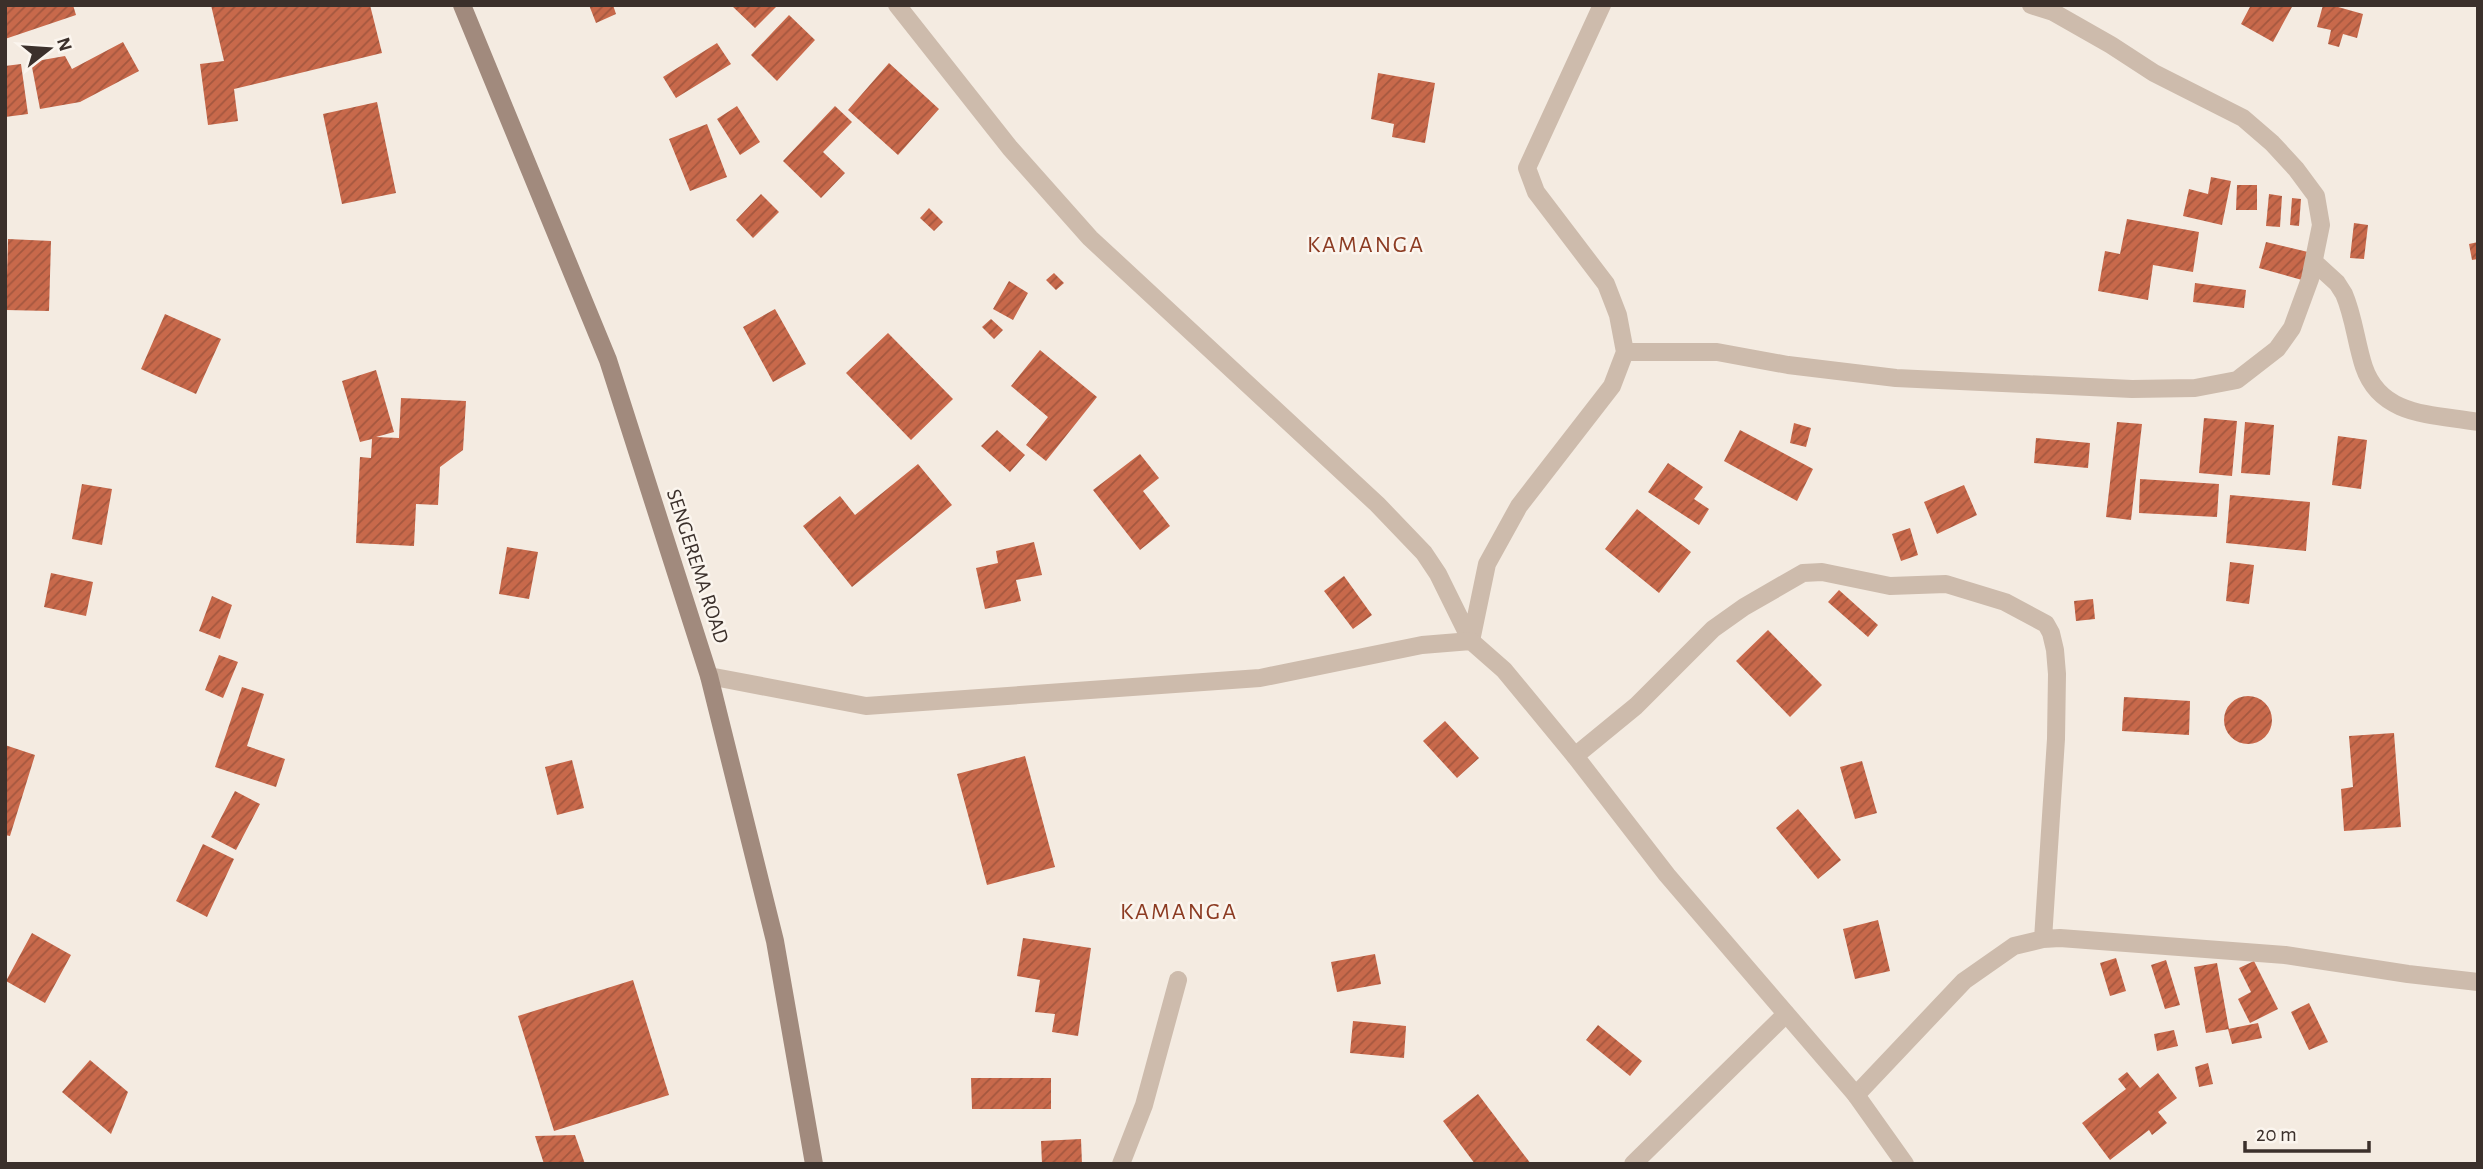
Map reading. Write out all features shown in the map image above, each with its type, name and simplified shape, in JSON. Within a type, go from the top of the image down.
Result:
[{"type":"main road","name":"SENGEREMA ROAD","points":[[463,5],[608,360],[709,676],[775,941],[814,1164]]},
{"type":"street","points":[[897,5],[914,13],[1010,148],[1090,238],[1377,504],[1424,553],[1438,573],[1471,641],[1504,670],[1667,875],[1856,1095],[1905,1164]]},
{"type":"street","points":[[1471,641],[1487,564],[1519,506],[1612,386],[1625,352],[1618,315],[1606,284],[1536,192],[1527,169],[1602,5]]},
{"type":"street","points":[[1625,352],[1717,352],[1787,365],[1896,378],[2074,388],[2195,388],[2237,380],[2277,349],[2292,328],[2310,279],[2321,225],[2316,196],[2272,143],[2243,118],[2154,73],[2053,12],[2031,5]]},
{"type":"street","points":[[2314,262],[2337,283],[2344,294],[2365,368],[2378,393],[2396,407],[2478,422]]},
{"type":"street","points":[[1575,756],[1636,706],[1713,629],[1744,607],[1803,573],[1822,572],[1889,586],[1946,584],[2005,603],[2043,621],[2051,633],[2055,650],[2056,739],[2043,939]]},
{"type":"street","points":[[709,676],[866,706],[1260,678],[1422,645],[1471,641]]},
{"type":"street","points":[[1856,1095],[1964,981],[2014,946],[2043,939],[2060,938],[2285,955],[2478,982]]},
{"type":"street","points":[[1121,1164],[1144,1105],[1178,979]]},
{"type":"street","points":[[1633,1164],[1786,1014]]},
{"type":"building","points":[[5,5],[73,5],[76,15],[5,39]]},
{"type":"building","points":[[211,5],[370,5],[382,53],[234,89],[238,121],[208,125],[200,64],[224,61]]},
{"type":"building","points":[[589,5],[613,5],[616,14],[596,23]]},
{"type":"building","points":[[731,5],[778,5],[755,28]]},
{"type":"building","points":[[2251,5],[2293,5],[2273,42],[2241,24]]},
{"type":"building","points":[[2323,5],[2363,14],[2357,38],[2343,34],[2339,47],[2328,44],[2331,30],[2317,27]]},
{"type":"building","points":[[789,15],[815,40],[777,81],[751,55]]},
{"type":"building","points":[[123,42],[139,71],[80,102],[40,109],[31,62],[65,56],[72,69]]},
{"type":"building","points":[[717,43],[731,64],[676,98],[663,77]]},
{"type":"building","points":[[889,63],[939,109],[898,155],[848,110]]},
{"type":"building","points":[[21,64],[28,114],[5,117],[5,66]]},
{"type":"building","points":[[1378,73],[1435,83],[1425,143],[1392,137],[1394,124],[1371,119]]},
{"type":"building","points":[[377,102],[396,193],[342,204],[323,114]]},
{"type":"building","points":[[737,106],[760,142],[740,155],[717,119]]},
{"type":"building","points":[[835,106],[852,122],[823,152],[845,173],[821,198],[783,161]]},
{"type":"building","points":[[707,124],[727,177],[690,191],[669,139]]},
{"type":"building","points":[[2211,177],[2231,181],[2222,225],[2183,216],[2189,189],[2208,194]]},
{"type":"building","points":[[2237,185],[2257,185],[2257,210],[2236,210]]},
{"type":"building","points":[[761,194],[779,212],[753,238],[736,220]]},
{"type":"building","points":[[2269,194],[2282,196],[2280,227],[2266,226]]},
{"type":"building","points":[[2292,198],[2301,199],[2299,226],[2290,225]]},
{"type":"building","points":[[929,208],[943,222],[934,231],[920,218]]},
{"type":"building","points":[[2127,219],[2199,232],[2193,272],[2153,265],[2148,300],[2098,291],[2105,251],[2120,254]]},
{"type":"building","points":[[2354,223],[2368,225],[2364,259],[2350,258]]},
{"type":"building","points":[[8,239],[51,241],[49,311],[6,310]]},
{"type":"building","points":[[2266,242],[2308,252],[2302,280],[2259,268]]},
{"type":"building","points":[[2478,242],[2478,259],[2472,260],[2469,244]]},
{"type":"building","points":[[1054,273],[1064,283],[1056,290],[1046,280]]},
{"type":"building","points":[[1009,281],[1028,293],[1013,320],[993,309]]},
{"type":"building","points":[[2195,283],[2246,290],[2244,308],[2193,302]]},
{"type":"building","points":[[775,309],[806,364],[773,382],[743,327]]},
{"type":"building","points":[[165,314],[221,339],[196,394],[141,369]]},
{"type":"building","points":[[991,319],[1003,330],[994,339],[982,327]]},
{"type":"building","points":[[888,333],[953,399],[911,440],[846,373]]},
{"type":"building","points":[[1040,350],[1097,397],[1046,461],[1026,445],[1048,417],[1011,386]]},
{"type":"building","points":[[376,370],[394,432],[376,437],[399,438],[401,398],[466,401],[463,450],[440,467],[438,505],[416,504],[414,546],[356,543],[360,457],[371,458],[372,439],[360,442],[342,381]]},
{"type":"building","points":[[2204,418],[2237,421],[2232,476],[2199,473]]},
{"type":"building","points":[[2117,422],[2142,424],[2131,520],[2106,517]]},
{"type":"building","points":[[2245,422],[2274,425],[2270,475],[2241,473]]},
{"type":"building","points":[[1794,423],[1811,428],[1806,447],[1790,443]]},
{"type":"building","points":[[997,430],[1025,455],[1010,472],[981,446]]},
{"type":"building","points":[[1740,430],[1813,469],[1797,501],[1724,461]]},
{"type":"building","points":[[2338,436],[2367,440],[2361,489],[2332,485]]},
{"type":"building","points":[[2036,438],[2090,443],[2088,468],[2034,463]]},
{"type":"building","points":[[1140,454],[1159,478],[1143,491],[1170,526],[1140,550],[1093,490]]},
{"type":"building","points":[[1668,463],[1703,487],[1694,499],[1709,509],[1699,525],[1648,492]]},
{"type":"building","points":[[918,464],[952,505],[852,587],[803,526],[840,496],[855,515]]},
{"type":"building","points":[[2140,479],[2219,484],[2217,517],[2139,513]]},
{"type":"building","points":[[82,484],[112,489],[102,545],[72,539]]},
{"type":"building","points":[[1964,485],[1977,515],[1937,534],[1924,502]]},
{"type":"building","points":[[2230,495],[2310,502],[2306,551],[2226,543]]},
{"type":"building","points":[[1637,509],[1691,552],[1659,593],[1605,549]]},
{"type":"building","points":[[1910,528],[1918,555],[1901,561],[1892,534]]},
{"type":"building","points":[[1034,542],[1042,575],[1016,580],[1021,601],[985,609],[976,568],[998,563],[996,551]]},
{"type":"building","points":[[507,547],[538,552],[529,599],[499,594]]},
{"type":"building","points":[[2230,562],[2254,565],[2249,604],[2226,601]]},
{"type":"building","points":[[51,573],[93,582],[86,616],[44,607]]},
{"type":"building","points":[[1344,576],[1372,615],[1353,629],[1324,591]]},
{"type":"building","points":[[1839,590],[1878,625],[1868,637],[1828,602]]},
{"type":"building","points":[[212,596],[232,605],[220,639],[199,631]]},
{"type":"building","points":[[2093,599],[2095,619],[2076,621],[2074,601]]},
{"type":"building","points":[[1768,630],[1822,685],[1790,717],[1736,661]]},
{"type":"building","points":[[219,655],[238,662],[223,698],[205,690]]},
{"type":"building","points":[[242,687],[264,694],[247,746],[285,759],[276,787],[215,767]]},
{"type":"building","points":[[2248,696],[2265,703],[2272,720],[2265,737],[2248,744],[2231,737],[2224,720],[2231,703]]},
{"type":"building","points":[[2124,697],[2190,701],[2189,735],[2122,731]]},
{"type":"building","points":[[1445,721],[1479,758],[1457,778],[1423,741]]},
{"type":"building","points":[[2394,733],[2401,827],[2344,831],[2341,789],[2353,787],[2349,736]]},
{"type":"building","points":[[5,745],[35,755],[10,836],[5,835]]},
{"type":"building","points":[[1025,756],[1055,867],[987,885],[957,774]]},
{"type":"building","points":[[572,760],[584,808],[557,815],[545,767]]},
{"type":"building","points":[[1862,761],[1877,813],[1855,819],[1840,767]]},
{"type":"building","points":[[235,791],[260,804],[236,850],[211,837]]},
{"type":"building","points":[[1798,809],[1841,860],[1818,879],[1776,828]]},
{"type":"building","points":[[203,844],[234,859],[207,917],[176,901]]},
{"type":"building","points":[[1878,920],[1890,971],[1855,979],[1843,929]]},
{"type":"building","points":[[32,933],[71,955],[45,1003],[6,981]]},
{"type":"building","points":[[1023,938],[1091,948],[1078,1036],[1052,1032],[1055,1014],[1035,1012],[1040,980],[1017,976]]},
{"type":"building","points":[[1375,954],[1381,984],[1337,992],[1331,962]]},
{"type":"building","points":[[2116,958],[2126,991],[2110,996],[2100,963]]},
{"type":"building","points":[[2166,960],[2180,1005],[2165,1009],[2151,965]]},
{"type":"building","points":[[2254,961],[2278,1009],[2250,1023],[2238,999],[2251,992],[2239,968]]},
{"type":"building","points":[[2217,963],[2229,1029],[2206,1033],[2194,967]]},
{"type":"building","points":[[633,980],[669,1095],[554,1131],[518,1016]]},
{"type":"building","points":[[2309,1003],[2328,1042],[2309,1050],[2291,1012]]},
{"type":"building","points":[[1353,1021],[1406,1026],[1404,1058],[1350,1053]]},
{"type":"building","points":[[2258,1023],[2262,1038],[2232,1044],[2228,1029]]},
{"type":"building","points":[[1598,1025],[1642,1061],[1630,1076],[1586,1040]]},
{"type":"building","points":[[2174,1030],[2178,1046],[2157,1051],[2154,1034]]},
{"type":"building","points":[[90,1060],[128,1092],[111,1134],[62,1092]]},
{"type":"building","points":[[2208,1063],[2213,1084],[2199,1087],[2195,1067]]},
{"type":"building","points":[[2127,1072],[2140,1088],[2158,1073],[2177,1098],[2158,1112],[2167,1123],[2152,1135],[2149,1130],[2110,1160],[2082,1123],[2126,1089],[2118,1079]]},
{"type":"building","points":[[971,1078],[1051,1078],[1051,1109],[972,1109]]},
{"type":"building","points":[[1478,1094],[1531,1164],[1475,1164],[1443,1121]]},
{"type":"building","points":[[575,1135],[585,1164],[544,1164],[535,1136]]},
{"type":"building","points":[[1081,1139],[1082,1164],[1042,1164],[1041,1141]]},
{"type":"district","name":"KAMANGA","points":[[1366,244]]},
{"type":"district","name":"KAMANGA","points":[[1179,911]]}]
